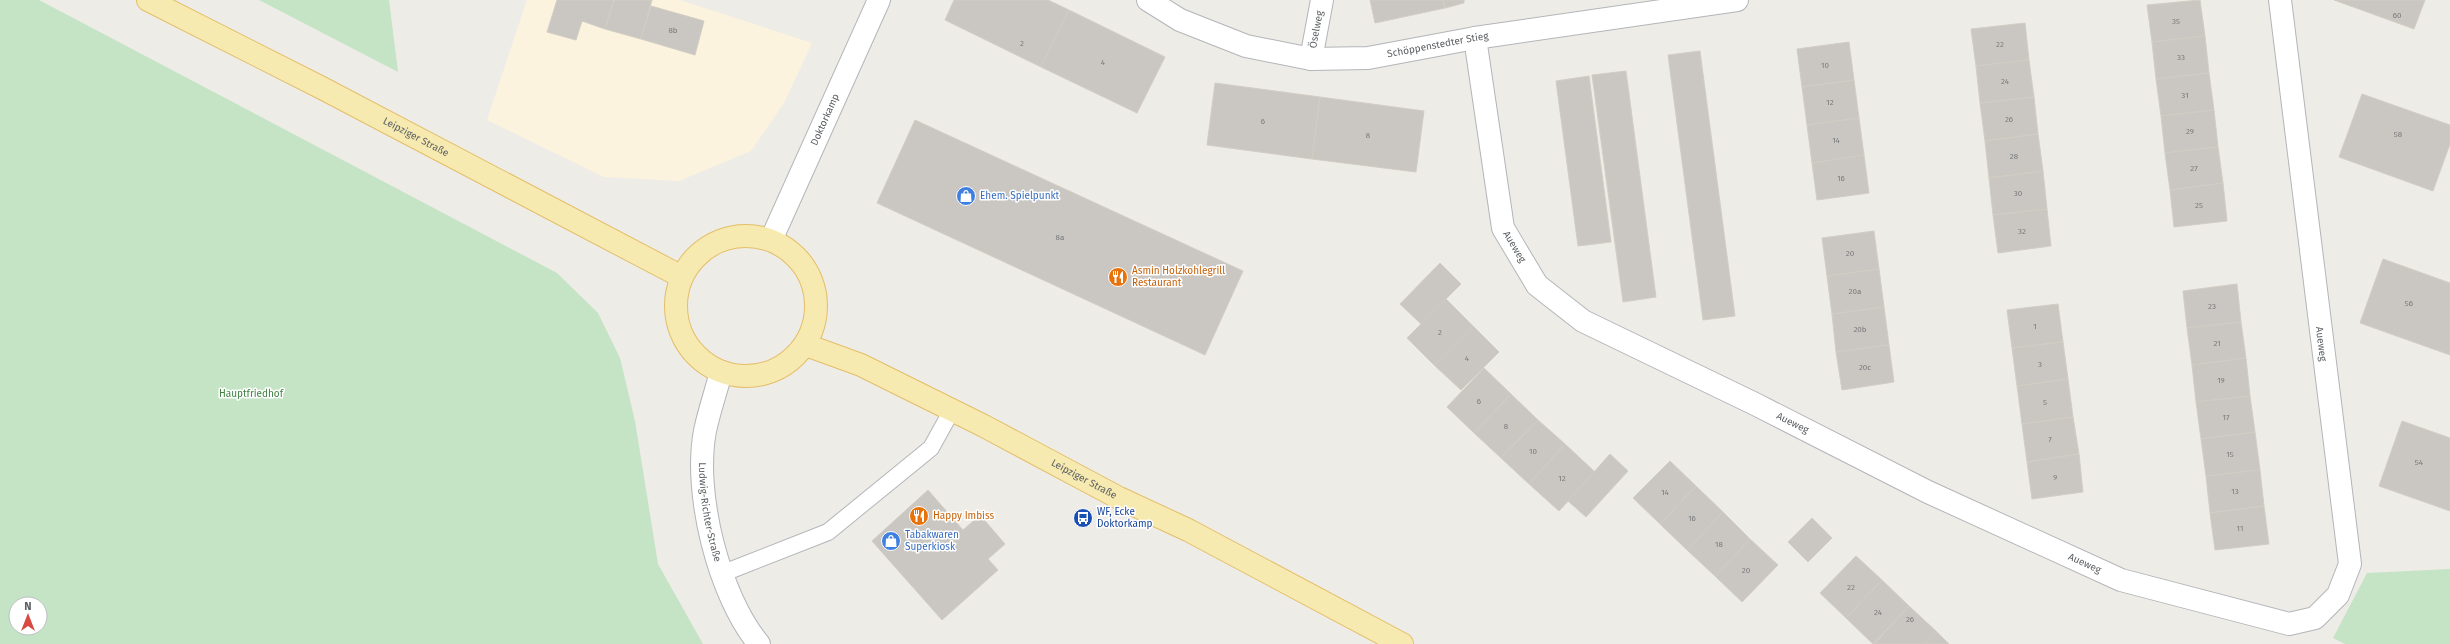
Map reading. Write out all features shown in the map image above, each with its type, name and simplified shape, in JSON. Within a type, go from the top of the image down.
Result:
[{"type":"main road","name":"Leipziger Straße","points":[[148,0],[328,92],[682,277]]},
{"type":"main road","points":[[754,236],[771,240],[790,250],[804,266],[814,284],[817,305],[814,326],[806,345],[783,367],[768,374],[752,377],[721,372],[706,364],[694,354],[680,330],[676,309],[677,293],[682,277],[691,262],[704,250],[719,241],[754,236]]},
{"type":"main road","name":"Leipziger Straße","points":[[806,345],[861,365],[952,410],[1120,498],[1188,530],[1402,644]]},
{"type":"street","name":"Doktorkamp","points":[[771,240],[879,0]]},
{"type":"street","name":"Schöppenstedter Stieg","points":[[1148,0],[1180,20],[1246,46],[1311,59],[1368,58],[1475,38],[1737,0]]},
{"type":"street","name":"Öselweg","points":[[1311,59],[1322,0]]},
{"type":"street","name":"Aueweg","points":[[1475,38],[1503,228],[1537,285],[1583,321],[1755,404],[1928,492],[2121,580],[2289,624],[2315,618],[2338,595],[2350,564],[2280,0]]},
{"type":"street","name":"Ludwig-Richter-Straße","points":[[721,372],[705,432],[703,462],[705,500],[721,574],[749,632],[759,644]]},
{"type":"lane","points":[[721,574],[828,532],[931,448],[952,410]]},
{"type":"shaded area","points":[[527,0],[680,0],[812,43],[784,103],[751,151],[679,181],[604,177],[487,120]]},
{"type":"green space","name":"Hauptfriedhof","points":[[0,0],[39,0],[557,273],[598,313],[620,358],[635,421],[658,564],[703,644],[0,644]]},
{"type":"green space","points":[[259,0],[389,0],[398,72]]},
{"type":"green space","points":[[2450,569],[2450,644],[2345,644],[2333,638],[2367,573]]},
{"type":"building","points":[[557,0],[614,0],[605,29],[582,21],[576,40],[547,32]]},
{"type":"building","points":[[614,0],[652,0],[641,39],[605,29]]},
{"type":"building","points":[[954,0],[1048,0],[1069,10],[1041,67],[945,20]]},
{"type":"building","points":[[1370,0],[1443,0],[1445,8],[1375,23]]},
{"type":"building","points":[[1443,0],[1464,0],[1464,3],[1445,8]]},
{"type":"building","points":[[2200,0],[2205,36],[2152,42],[2147,5]]},
{"type":"building","points":[[2334,0],[2425,0],[2414,29]]},
{"type":"building","points":[[651,6],[704,21],[695,55],[641,39]]},
{"type":"building","points":[[1069,10],[1165,57],[1137,113],[1041,67]]},
{"type":"building","points":[[2025,23],[2029,60],[1976,66],[1971,29]]},
{"type":"building","points":[[2205,36],[2209,73],[2156,79],[2152,42]]},
{"type":"building","points":[[1849,42],[1854,80],[1802,87],[1797,49]]},
{"type":"building","points":[[1700,51],[1735,316],[1703,320],[1668,55]]},
{"type":"building","points":[[2029,60],[2034,97],[1980,103],[1976,66]]},
{"type":"building","points":[[1626,71],[1656,297],[1623,302],[1592,75]]},
{"type":"building","points":[[2209,73],[2214,110],[2161,116],[2156,79]]},
{"type":"building","points":[[1589,76],[1611,242],[1578,246],[1556,81]]},
{"type":"building","points":[[1854,80],[1859,118],[1807,125],[1802,87]]},
{"type":"building","points":[[1215,83],[1320,97],[1312,159],[1207,145]]},
{"type":"building","points":[[2362,94],[2450,125],[2450,144],[2433,191],[2339,157]]},
{"type":"building","points":[[1320,97],[1424,111],[1416,172],[1312,159]]},
{"type":"building","points":[[2034,97],[2038,134],[1985,141],[1980,103]]},
{"type":"building","points":[[2214,110],[2218,147],[2165,153],[2161,116]]},
{"type":"building","points":[[1859,118],[1864,155],[1812,163],[1807,125]]},
{"type":"building","points":[[915,120],[1243,271],[1205,355],[877,203]]},
{"type":"building","points":[[2038,134],[2043,171],[1989,178],[1985,141]]},
{"type":"building","points":[[2218,147],[2223,183],[2170,190],[2165,153]]},
{"type":"building","points":[[1864,155],[1869,193],[1817,200],[1812,163]]},
{"type":"building","points":[[2043,171],[2047,209],[1993,215],[1989,178]]},
{"type":"building","points":[[2223,183],[2227,221],[2174,227],[2170,190]]},
{"type":"building","points":[[2047,209],[2051,246],[1998,253],[1993,215]]},
{"type":"building","points":[[1874,231],[1879,269],[1827,276],[1822,238]]},
{"type":"building","points":[[2383,259],[2450,283],[2450,355],[2360,323]]},
{"type":"building","points":[[1440,263],[1461,284],[1421,324],[1400,304]]},
{"type":"building","points":[[1879,269],[1884,307],[1832,314],[1827,276]]},
{"type":"building","points":[[2237,284],[2241,322],[2187,328],[2183,291]]},
{"type":"building","points":[[1446,299],[1473,326],[1434,365],[1407,338]]},
{"type":"building","points":[[2058,304],[2063,342],[2012,348],[2007,310]]},
{"type":"building","points":[[1884,307],[1889,345],[1836,352],[1832,314]]},
{"type":"building","points":[[2241,322],[2246,358],[2192,365],[2187,328]]},
{"type":"building","points":[[1473,326],[1499,352],[1461,390],[1434,365]]},
{"type":"building","points":[[2063,342],[2068,379],[2017,386],[2012,348]]},
{"type":"building","points":[[1889,345],[1894,382],[1842,390],[1836,352]]},
{"type":"building","points":[[2246,358],[2250,396],[2196,402],[2192,365]]},
{"type":"building","points":[[1484,368],[1511,394],[1474,433],[1447,407]]},
{"type":"building","points":[[2068,379],[2073,417],[2022,424],[2017,386]]},
{"type":"building","points":[[1511,394],[1538,420],[1501,458],[1474,433]]},
{"type":"building","points":[[2250,396],[2255,432],[2201,439],[2196,402]]},
{"type":"building","points":[[2073,417],[2079,454],[2027,462],[2022,424]]},
{"type":"building","points":[[1538,420],[1565,444],[1529,484],[1501,458]]},
{"type":"building","points":[[2402,421],[2450,438],[2450,511],[2379,486]]},
{"type":"building","points":[[2255,432],[2260,470],[2206,476],[2201,439]]},
{"type":"building","points":[[1565,444],[1595,472],[1559,511],[1529,484]]},
{"type":"building","points":[[1610,454],[1628,471],[1586,517],[1568,501]]},
{"type":"building","points":[[2079,454],[2083,492],[2032,499],[2027,462]]},
{"type":"building","points":[[1670,461],[1696,486],[1660,524],[1633,498]]},
{"type":"building","points":[[2260,470],[2264,506],[2210,513],[2206,476]]},
{"type":"building","points":[[1696,486],[1723,512],[1687,550],[1660,524]]},
{"type":"building","points":[[928,490],[963,530],[980,515],[1005,544],[988,559],[998,570],[942,620],[872,541]]},
{"type":"building","points":[[2264,506],[2269,544],[2215,550],[2210,513]]},
{"type":"building","points":[[1723,512],[1750,539],[1715,576],[1687,550]]},
{"type":"building","points":[[1812,518],[1832,538],[1808,562],[1788,542]]},
{"type":"building","points":[[1750,539],[1778,565],[1742,602],[1715,576]]},
{"type":"building","points":[[1856,556],[1882,580],[1846,618],[1820,593]]},
{"type":"building","points":[[1882,580],[1909,606],[1873,644],[1846,618]]},
{"type":"building","points":[[1909,606],[1937,632],[1925,644],[1874,644]]},
{"type":"building","points":[[1937,632],[1949,644],[1925,644]]},
{"type":"place","name":"Ehem. Spielpunkt","points":[[966,196]]},
{"type":"place","name":"Asmin Holzkohlegrill Restaurant","points":[[1118,277]]},
{"type":"place","name":"Happy Imbiss","points":[[919,516]]},
{"type":"place","name":"WF, Ecke Doktorkamp","points":[[1083,518]]},
{"type":"place","name":"Tabakwaren Superkiosk","points":[[891,541]]}]
